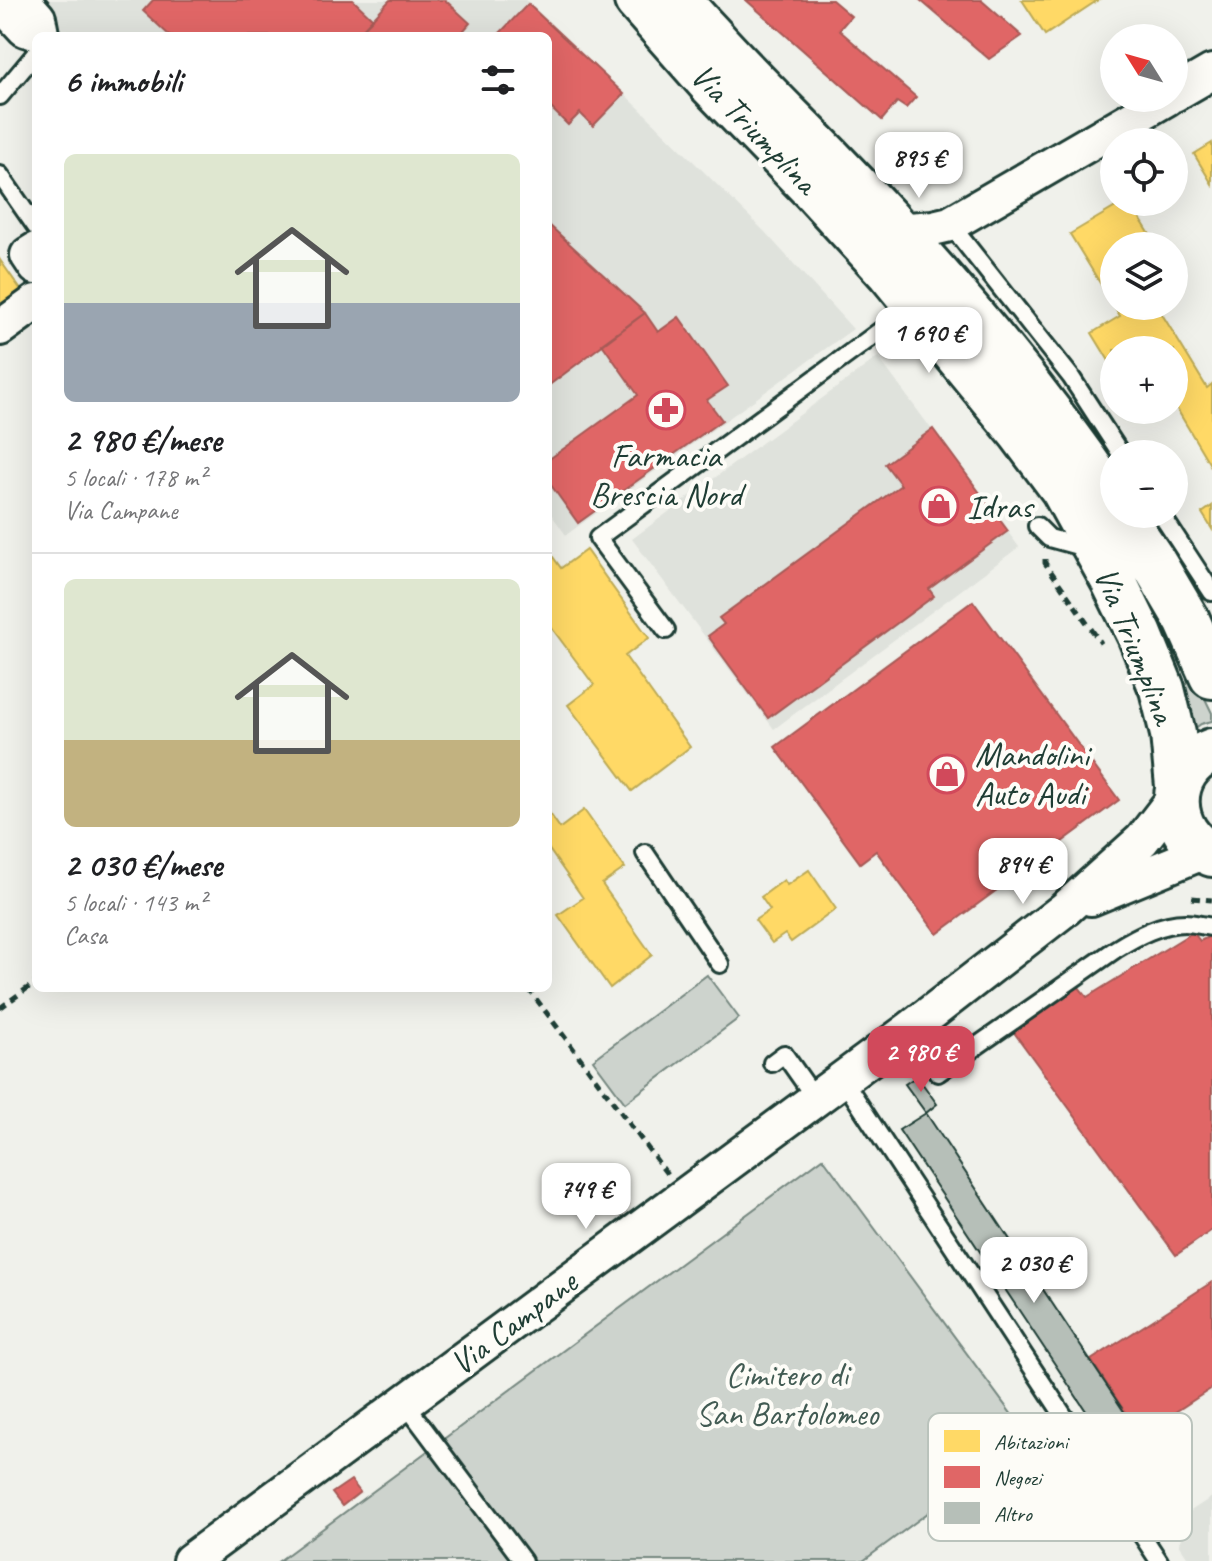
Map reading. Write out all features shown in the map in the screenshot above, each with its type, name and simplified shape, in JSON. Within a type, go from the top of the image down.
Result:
[{"type":"main road","name":"Via Triumplina","points":[[637,0],[711,84],[890,273],[1063,489],[1099,552],[1140,635],[1162,689],[1173,734],[1176,809],[1185,834],[1208,853]]},
{"type":"main road","name":"Via Triumplina","points":[[679,0],[897,231],[1014,365],[1100,482]]},
{"type":"main road","name":"Via Triumplina","points":[[1130,528],[1187,620],[1212,676]]},
{"type":"main road","name":"Via Triumplina","points":[[1177,791],[1184,773],[1193,762],[1212,751]]},
{"type":"street","points":[[22,0],[38,18],[39,32]]},
{"type":"street","points":[[0,2],[32,35]]},
{"type":"street","points":[[1188,86],[1212,72]]},
{"type":"street","points":[[897,231],[950,224],[1143,112]]},
{"type":"street","points":[[0,328],[32,305]]},
{"type":"street","name":"Via Campane","points":[[190,1561],[909,1030],[1065,909],[1142,840],[1177,791]]},
{"type":"street","name":"Via Campane","points":[[1065,909],[1208,853]]},
{"type":"lane","points":[[0,96],[32,52]]},
{"type":"lane","points":[[0,175],[32,221]]},
{"type":"lane","points":[[950,224],[1071,377],[1112,440]]},
{"type":"lane","points":[[666,630],[598,538],[884,328]]},
{"type":"lane","points":[[1037,526],[1049,538],[1099,552]]},
{"type":"lane","points":[[1170,528],[1212,592]]},
{"type":"lane","points":[[645,853],[720,964]]},
{"type":"lane","points":[[909,1030],[940,1075],[1116,949],[1139,936],[1165,926],[1185,923],[1212,927]]},
{"type":"lane","points":[[772,1063],[784,1054],[828,1088],[1055,1413]]},
{"type":"lane","points":[[404,1402],[523,1561]]},
{"type":"lane","points":[[1145,1541],[1159,1561]]},
{"type":"path","points":[[1045,563],[1104,648]]},
{"type":"path","points":[[1195,898],[1212,900]]},
{"type":"path","points":[[0,1008],[32,985]]},
{"type":"path","points":[[531,992],[667,1174]]},
{"type":"shaded area","points":[[29,0],[526,0],[764,231],[853,329],[566,535],[552,516],[552,32],[58,32]]},
{"type":"shaded area","points":[[878,357],[1019,547],[774,729],[632,539]]},
{"type":"shaded area","points":[[1212,1497],[1212,1561],[1190,1561],[1179,1544],[1180,1541],[1192,1541],[1192,1510]]},
{"type":"green space","points":[[1195,678],[1212,713],[1212,721],[1201,724],[1187,734],[1177,688]]},
{"type":"green space","points":[[707,975],[739,1018],[625,1103],[593,1060]]},
{"type":"green space","name":"Cimitero di San Bartolomeo","points":[[823,1158],[1011,1413],[928,1413],[928,1513],[863,1561],[279,1561]]},
{"type":"building: Abitazioni","points":[[1022,0],[1098,0],[1045,35]]},
{"type":"building: Abitazioni","points":[[1212,143],[1212,184],[1194,154]]},
{"type":"building: Abitazioni","points":[[1100,216],[1139,216],[1148,232],[1100,232],[1100,283],[1070,234]]},
{"type":"building: Abitazioni","points":[[0,260],[21,290],[0,305]]},
{"type":"building: Abitazioni","points":[[1113,320],[1166,320],[1175,336],[1100,336],[1100,346],[1092,333]]},
{"type":"building: Abitazioni","points":[[1188,357],[1207,388],[1212,384],[1212,468],[1186,424]]},
{"type":"building: Abitazioni","points":[[1212,506],[1212,529],[1202,513]]},
{"type":"building: Abitazioni","points":[[586,550],[649,638],[625,656],[690,747],[632,791],[568,705],[594,685],[552,628],[552,556],[561,568]]},
{"type":"building: Abitazioni","points":[[584,810],[625,868],[602,884],[652,955],[610,988],[558,915],[583,898],[552,854],[552,817],[560,828]]},
{"type":"building: Abitazioni","points":[[809,870],[836,909],[791,942],[785,934],[772,943],[755,920],[770,910],[761,897],[784,880],[787,885]]},
{"type":"building: Negozi","points":[[153,0],[353,0],[373,19],[360,32],[166,32],[143,11]]},
{"type":"building: Negozi","points":[[390,0],[445,0],[470,23],[462,32],[360,32]]},
{"type":"building: Negozi","points":[[746,0],[832,0],[851,16],[839,30],[916,97],[906,108],[897,102],[882,120]]},
{"type":"building: Negozi","points":[[920,0],[981,0],[1022,36],[989,59]]},
{"type":"building: Negozi","points":[[528,4],[624,94],[593,126],[580,113],[568,125],[552,109],[552,32],[501,32]]},
{"type":"building: Negozi","points":[[552,228],[645,313],[552,383]]},
{"type":"building: Negozi","name":"Farmacia Brescia Nord","points":[[645,313],[658,332],[679,317],[728,386],[707,400],[722,420],[578,523],[552,487],[552,457],[638,395],[602,344]]},
{"type":"building: Negozi","points":[[933,429],[1008,531],[929,589],[934,596],[768,718],[708,636],[724,624],[719,618],[901,485],[885,464]]},
{"type":"building: Negozi","name":"Mandolini Auto Audi","points":[[973,601],[1119,800],[937,934],[876,851],[860,863],[775,747]]},
{"type":"building: Negozi","points":[[1193,932],[1200,941],[1212,935],[1212,1230],[1176,1255],[1013,1031],[1078,986],[1087,997]]},
{"type":"building: Negozi","points":[[1212,1282],[1212,1388],[1174,1413],[1126,1413],[1091,1360]]},
{"type":"building: Negozi","points":[[351,1480],[360,1492],[342,1506],[332,1493]]},
{"type":"building: Altro","points":[[917,1076],[937,1104],[926,1113],[905,1084]]},
{"type":"building: Altro","points":[[926,1113],[1125,1413],[1087,1413],[899,1130]]},
{"type":"place","name":"Farmacia Brescia Nord","points":[[666,410]]},
{"type":"place","name":"Idras","points":[[939,506]]},
{"type":"place","name":"Mandolini Auto Audi","points":[[947,774]]}]
